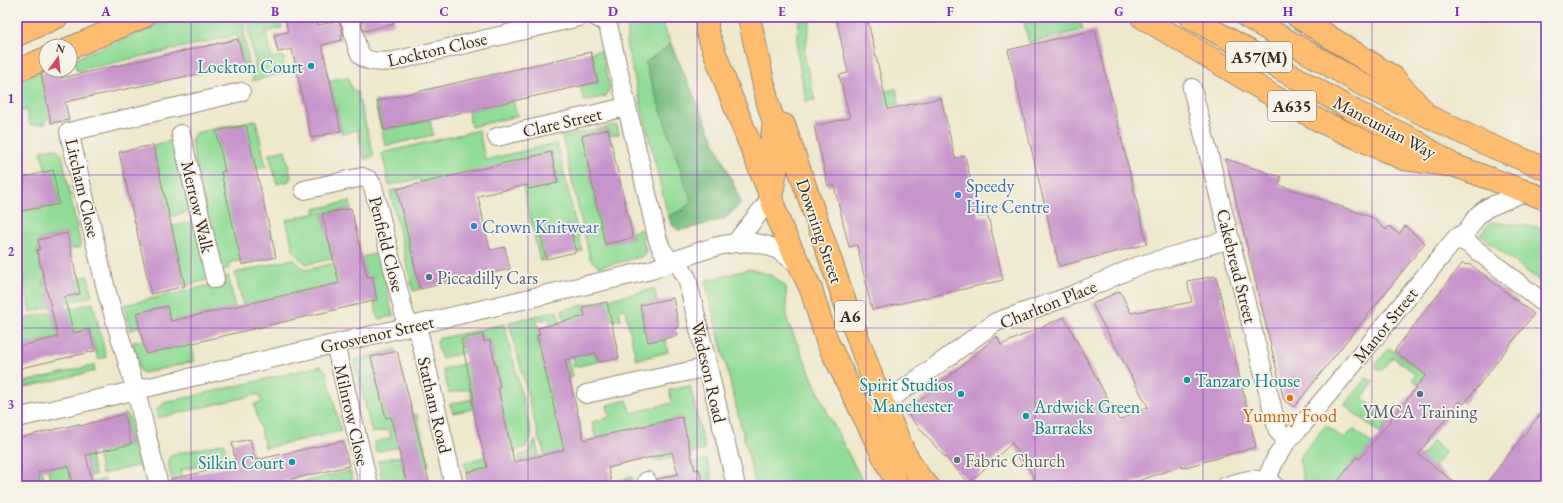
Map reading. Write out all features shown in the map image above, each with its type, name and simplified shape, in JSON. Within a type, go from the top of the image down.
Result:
[{"type":"highway","points":[[17,35],[57,17]]},
{"type":"highway","points":[[78,45],[142,17]]},
{"type":"highway","points":[[749,17],[774,122],[771,143],[777,166],[771,198]]},
{"type":"highway","name":"A635","points":[[1142,17],[1268,93],[1324,123],[1404,159],[1453,165]]},
{"type":"highway","name":"Mancunian Way","points":[[1190,17],[1354,112],[1414,140],[1453,165],[1546,199]]},
{"type":"highway","name":"Mancunian Way","points":[[1247,17],[1365,86],[1484,143],[1546,169]]},
{"type":"highway","points":[[1298,17],[1393,77],[1428,116]]},
{"type":"highway","name":"Downing Street","points":[[704,22],[726,84],[782,227],[811,290],[827,341],[898,486]]},
{"type":"highway","points":[[17,70],[38,61]]},
{"type":"highway","name":"Downing Street","points":[[774,122],[784,126],[848,311],[882,401],[904,452],[920,478],[928,486]]},
{"type":"street","name":"Lockton Close","points":[[348,17],[351,21],[358,53],[367,61],[378,62],[394,61],[579,17]]},
{"type":"street","points":[[596,17],[606,22],[609,29],[657,237],[661,248],[673,261]]},
{"type":"street","name":"Cakebread Street","points":[[1192,88],[1278,431],[1287,441]]},
{"type":"street","name":"Litcham Close","points":[[136,391],[107,293],[69,132],[241,92]]},
{"type":"street","name":"Clare Street","points":[[497,137],[626,107]]},
{"type":"street","name":"Merrow Walk","points":[[181,134],[215,279]]},
{"type":"street","name":"Penfield Close","points":[[304,190],[362,177],[369,180],[373,186],[405,318],[412,326]]},
{"type":"street","name":"Manor Street","points":[[1271,483],[1276,458],[1287,441],[1345,374],[1456,238],[1466,232],[1478,215],[1487,208],[1524,192]]},
{"type":"street","points":[[736,242],[771,198]]},
{"type":"street","points":[[1456,238],[1469,244],[1546,305]]},
{"type":"street","name":"Charlton Place","points":[[860,411],[896,395],[996,322],[1074,295],[1135,267],[1230,239]]},
{"type":"street","name":"Grosvenor Street","points":[[17,418],[651,270],[698,252],[736,242],[761,244],[776,249],[801,267]]},
{"type":"street","name":"Wadeson Road","points":[[673,261],[687,278],[736,486]]},
{"type":"street","name":"Statham Road","points":[[412,326],[420,338],[454,486]]},
{"type":"street","name":"Milnrow Close","points":[[335,344],[369,486]]},
{"type":"street","points":[[586,394],[708,367]]},
{"type":"street","points":[[136,391],[159,486]]},
{"type":"street","points":[[1226,486],[1250,478],[1271,483]]},
{"type":"green space","points":[[175,17],[247,17],[244,34],[249,63],[244,64],[237,35],[78,71],[78,57]]},
{"type":"green space","points":[[251,17],[280,17],[282,28],[266,32],[272,58],[283,56],[285,61],[283,63],[285,73],[252,81],[255,64],[249,28]]},
{"type":"green space","points":[[630,17],[658,17],[661,19],[671,44],[645,63],[692,201],[683,210],[668,216],[626,43]]},
{"type":"green space","points":[[799,17],[811,17],[804,53],[815,100],[806,101],[797,52]]},
{"type":"green space","points":[[1023,17],[1067,17],[1080,22],[1083,30],[1029,43]]},
{"type":"green space","points":[[671,44],[740,199],[740,204],[725,219],[678,230],[672,225],[668,216],[683,210],[691,201],[645,63]]},
{"type":"green space","points":[[601,50],[610,88],[606,96],[584,101],[580,86],[598,82],[591,52]]},
{"type":"green space","points":[[38,71],[38,78],[43,78],[50,116],[44,124],[30,125],[26,110],[17,112],[17,80]]},
{"type":"green space","points":[[348,77],[351,88],[357,92],[374,156],[364,159],[358,130],[342,134],[330,80]]},
{"type":"green space","points":[[896,89],[899,104],[854,113],[851,98]]},
{"type":"green space","points":[[513,100],[517,116],[471,127],[468,111]]},
{"type":"green space","points":[[375,101],[377,101],[384,130],[430,120],[433,135],[385,146]]},
{"type":"green space","points":[[256,120],[266,167],[256,169],[253,154],[224,160],[227,171],[221,172],[247,259],[229,263],[230,268],[219,271],[191,141],[195,133]],"holes":[[[245,125],[249,142],[220,148],[216,131]]]},
{"type":"green space","points":[[614,125],[617,126],[619,134],[610,136],[608,129],[582,136],[605,244],[633,238],[632,232],[641,229],[646,252],[641,257],[599,267],[590,259],[562,137]]},
{"type":"green space","points":[[479,130],[485,160],[557,143],[582,251],[576,252],[570,225],[540,233],[546,259],[540,261],[517,162],[421,184],[420,179],[389,185],[382,153]],"holes":[[[551,153],[558,183],[529,189],[522,159]]]},
{"type":"green space","points":[[171,141],[177,144],[192,206],[188,212],[169,217],[153,145]]},
{"type":"green space","points":[[53,148],[58,150],[62,155],[81,247],[70,249],[67,233],[38,240],[40,249],[37,250],[38,255],[42,255],[44,264],[40,265],[41,271],[46,270],[48,280],[43,281],[45,286],[49,285],[51,294],[47,295],[48,301],[80,294],[77,279],[88,276],[92,296],[30,312],[17,249],[17,212],[59,204],[53,171],[46,172],[41,151]]},
{"type":"green space","points":[[285,150],[291,177],[289,181],[277,184],[269,154]]},
{"type":"green space","points":[[397,189],[420,289],[413,291],[390,191]]},
{"type":"green space","points":[[350,201],[351,208],[322,214],[333,259],[306,264],[294,253],[286,220],[316,213],[315,209]]},
{"type":"green space","points":[[190,222],[196,224],[208,275],[206,280],[185,286],[172,226]]},
{"type":"green space","points":[[1490,222],[1546,228],[1546,286],[1480,235]]},
{"type":"green space","points":[[379,253],[393,316],[378,319],[374,301],[377,300],[372,276],[334,309],[334,311],[330,312],[324,287],[243,305],[235,273],[293,259],[305,270]]},
{"type":"green space","points":[[750,269],[773,276],[786,287],[787,320],[829,416],[865,486],[756,486],[705,281]]},
{"type":"green space","points":[[17,272],[25,309],[17,311]]},
{"type":"green space","points":[[228,275],[235,307],[191,343],[195,361],[144,373],[140,371],[133,342],[143,340],[177,346],[167,307],[140,327],[130,330],[124,305],[223,282]]},
{"type":"green space","points":[[654,289],[657,301],[641,305],[648,341],[665,338],[668,352],[636,360],[625,309],[619,310],[621,319],[611,321],[606,302],[583,308],[598,362],[574,367],[562,310]]},
{"type":"green space","points":[[93,303],[106,357],[98,359],[89,329],[74,333],[67,309]]},
{"type":"green space","points":[[557,311],[572,377],[563,379],[549,318],[537,321],[540,335],[537,336],[539,346],[542,345],[545,360],[542,361],[545,370],[552,369],[552,389],[549,390],[552,401],[556,401],[568,451],[552,486],[542,443],[540,443],[509,322]]},
{"type":"green space","points":[[52,312],[58,337],[17,347],[17,321]]},
{"type":"green space","points":[[504,324],[532,436],[525,448],[511,451],[494,388],[500,386],[496,366],[488,359],[494,357],[490,340],[484,342],[482,334],[461,339],[462,347],[467,346],[468,352],[441,358],[437,342],[438,339]]},
{"type":"green space","points":[[1389,348],[1426,375],[1418,384],[1412,379],[1416,374],[1393,357],[1384,368],[1381,370],[1377,368],[1376,365]]},
{"type":"green space","points":[[396,349],[397,351],[371,357],[386,417],[412,412],[413,415],[391,420],[394,432],[401,446],[376,452],[374,442],[391,438],[389,430],[372,433],[354,360]]},
{"type":"green space","points":[[466,363],[483,397],[472,400],[474,409],[453,413],[450,404],[472,399],[469,389],[449,393],[443,369]]},
{"type":"green space","points":[[94,365],[95,371],[17,389],[17,384]]},
{"type":"green space","points":[[321,366],[326,371],[341,431],[265,448],[254,404],[262,402],[259,394],[158,418],[156,410],[164,403]]},
{"type":"green space","points":[[1366,378],[1373,381],[1373,384],[1362,398],[1384,415],[1388,410],[1394,415],[1380,433],[1344,405]]},
{"type":"green space","points":[[690,386],[705,450],[654,462],[650,447],[687,439],[682,417],[627,430],[622,440],[620,431],[602,435],[603,444],[597,445],[592,422],[610,417],[607,405],[627,400],[631,413],[672,403],[669,390]]},
{"type":"green space","points":[[124,414],[127,414],[129,417],[141,465],[102,474],[91,423],[94,422],[101,451],[131,444]]},
{"type":"green space","points":[[417,414],[429,466],[419,469],[412,437],[418,435],[413,415]]},
{"type":"green space","points":[[1326,425],[1344,439],[1353,429],[1372,444],[1360,459],[1357,457],[1334,486],[1311,486],[1303,479],[1299,458]]},
{"type":"green space","points":[[34,435],[46,486],[35,486],[40,482],[36,462]]},
{"type":"green space","points":[[535,440],[539,456],[519,460],[518,456],[529,453]]},
{"type":"green space","points":[[1433,441],[1446,452],[1434,466],[1438,469],[1424,486],[1412,468]]},
{"type":"green space","points":[[224,443],[228,459],[181,470],[185,486],[173,486],[168,462],[171,455]]},
{"type":"green space","points":[[89,448],[95,475],[85,477],[84,471],[89,470],[85,449]]},
{"type":"green space","points":[[492,455],[488,467],[467,472],[464,462]]},
{"type":"green space","points":[[400,456],[406,483],[410,486],[384,486],[378,461]]},
{"type":"green space","points":[[46,459],[68,466],[71,480],[51,485]]},
{"type":"green space","points":[[707,459],[713,486],[704,486],[699,469],[695,470],[693,463]]},
{"type":"green space","points":[[350,471],[354,486],[285,486]]},
{"type":"green space","points":[[632,477],[635,486],[612,486],[611,483]]},
{"type":"green space","points":[[105,479],[106,486],[78,486]]},
{"type":"building","name":"Lockton Court","points":[[285,17],[316,17],[318,25],[338,21],[341,26],[343,35],[341,36],[342,40],[322,45],[341,131],[311,138],[292,49],[278,52],[274,35],[288,32]]},
{"type":"building","points":[[360,17],[394,17],[394,24],[364,31]]},
{"type":"building","points":[[836,17],[867,17],[888,109],[941,98],[955,158],[965,156],[979,217],[988,216],[1003,280],[872,310],[857,245],[849,247],[834,185],[828,186],[814,126],[850,118],[839,75],[848,73]]},
{"type":"building","points":[[1095,30],[1147,244],[1059,266],[1008,50]]},
{"type":"building","points":[[238,39],[244,64],[65,102],[69,120],[51,123],[42,78],[78,78],[78,74]]},
{"type":"building","points":[[591,52],[598,82],[384,130],[377,101]]},
{"type":"building","points":[[246,125],[276,257],[242,265],[221,172],[225,171],[216,131]]},
{"type":"building","points":[[608,129],[633,238],[605,244],[582,136]]},
{"type":"building","points":[[153,145],[185,286],[151,294],[119,152]]},
{"type":"building","points":[[551,152],[558,183],[529,189],[527,185],[478,196],[490,250],[505,247],[510,269],[420,289],[397,189]]},
{"type":"building","points":[[1226,159],[1281,177],[1279,185],[1371,217],[1386,230],[1389,226],[1399,234],[1405,226],[1425,243],[1294,407],[1284,400]]},
{"type":"building","points":[[53,170],[59,204],[17,212],[17,179]]},
{"type":"building","points":[[351,208],[367,277],[372,276],[377,300],[146,354],[136,313],[167,306],[171,321],[339,283],[322,214]]},
{"type":"building","points":[[570,225],[576,252],[546,259],[540,232]]},
{"type":"building","points":[[67,233],[80,294],[64,297],[74,333],[89,329],[95,351],[17,369],[17,347],[58,337],[37,250],[40,249],[38,240]]},
{"type":"building","points":[[1462,264],[1471,265],[1534,314],[1464,404],[1459,401],[1418,454],[1459,486],[1334,486],[1357,457],[1360,459],[1426,375],[1394,351]]},
{"type":"building","name":"Tanzaro House","points":[[1216,276],[1256,447],[1182,468],[1181,466],[1124,486],[1037,486],[1029,468],[1012,443],[969,483],[906,412],[997,336],[1001,345],[1064,317],[1119,420],[1148,407],[1092,304],[1120,291],[1131,313],[1192,302],[1187,281]]},
{"type":"building","points":[[673,298],[679,327],[676,328],[677,336],[648,342],[640,305]]},
{"type":"building","points":[[607,302],[619,358],[598,362],[596,353],[565,360],[584,440],[682,417],[695,470],[699,469],[704,486],[658,486],[657,479],[678,474],[672,452],[608,468],[612,486],[470,486],[467,472],[487,467],[475,418],[472,399],[474,399],[461,339],[483,334],[484,342],[490,340],[500,387],[498,387],[514,462],[564,450],[537,335],[540,335],[538,328],[585,316],[583,307]]},
{"type":"building","points":[[397,351],[430,486],[407,486],[391,417],[386,418],[371,357]]},
{"type":"building","points":[[1546,407],[1546,486],[1484,486]]},
{"type":"building","points":[[124,414],[131,444],[86,455],[93,486],[73,486],[68,466],[38,472],[41,486],[21,486],[17,469],[17,438],[79,424],[80,426]]},
{"type":"building","name":"Silkin Court","points":[[250,439],[255,460],[343,441],[349,466],[262,486],[171,486],[171,479],[236,465],[232,443]]},
{"type":"place","name":"Lockton Court","points":[[311,66]]},
{"type":"place","name":"Speedy Hire Centre","points":[[958,195]]},
{"type":"place","name":"Crown Knitwear","points":[[474,226]]},
{"type":"place","name":"Piccadilly Cars","points":[[429,277]]},
{"type":"place","name":"Tanzaro House","points":[[1187,380]]},
{"type":"place","name":"Spirit Studios Manchester","points":[[961,394]]},
{"type":"place","name":"YMCA Training","points":[[1420,394]]},
{"type":"place","name":"Yummy Food","points":[[1290,398]]},
{"type":"place","name":"Ardwick Green Barracks","points":[[1026,416]]},
{"type":"place","name":"Fabric Church","points":[[957,460]]},
{"type":"place","name":"Silkin Court","points":[[292,462]]}]
